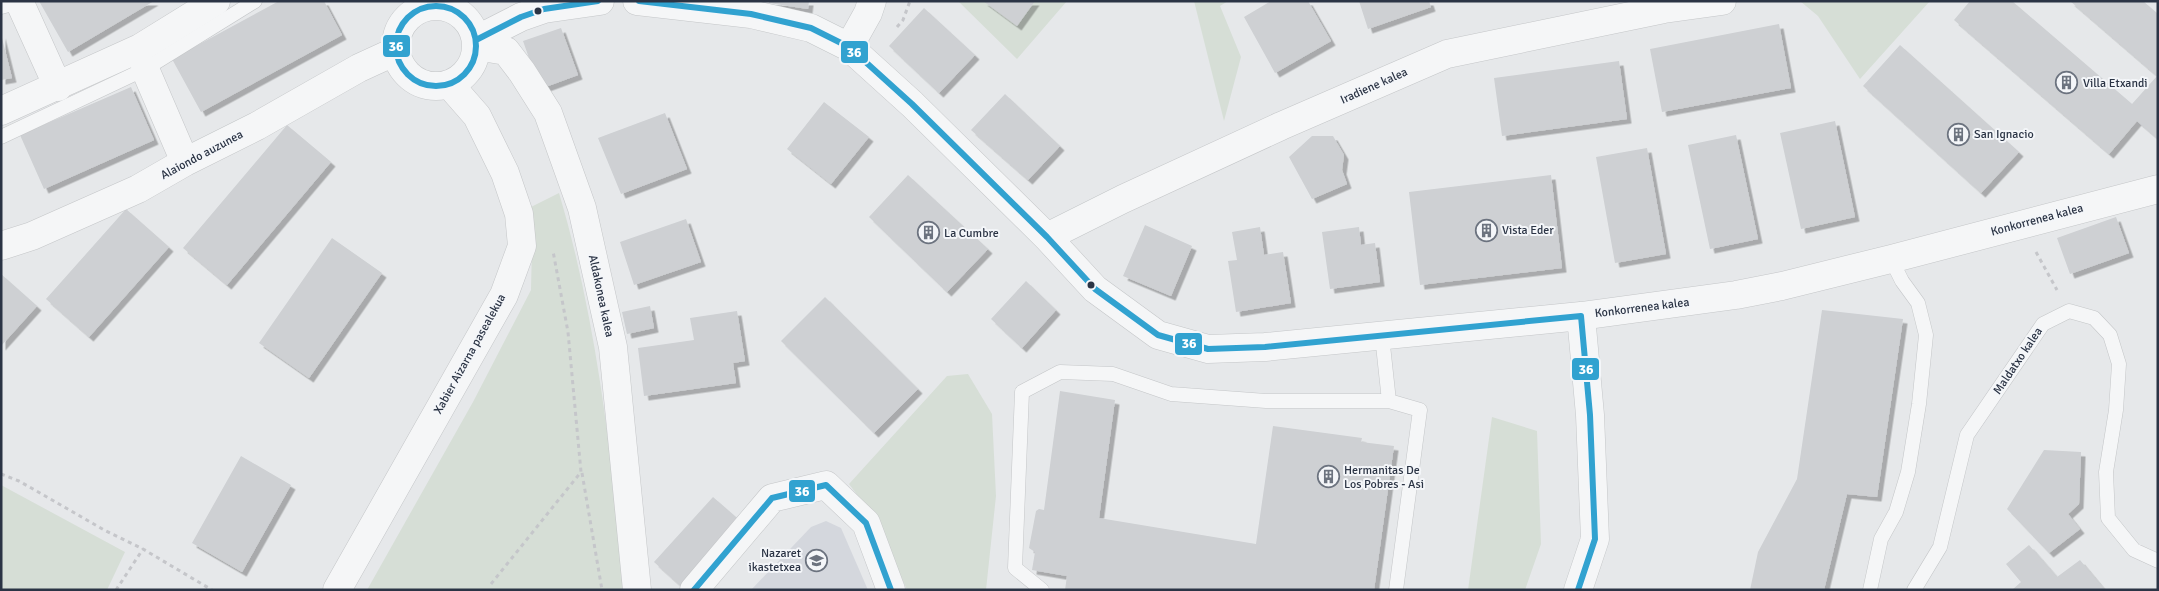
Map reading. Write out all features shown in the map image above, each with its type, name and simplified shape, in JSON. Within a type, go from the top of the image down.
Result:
[{"type":"street","points":[[1,111],[58,87],[140,48],[216,1]]},
{"type":"street","points":[[476,43],[521,9],[544,9],[600,1]]},
{"type":"street","name":"Konkorrenea kalea","points":[[638,1],[753,7],[811,28],[849,47],[912,104],[1047,237],[1095,289],[1158,335],[1208,349],[1265,347],[1581,316],[1736,295],[1891,258],[2158,189]]},
{"type":"street","points":[[849,47],[872,1]]},
{"type":"street","name":"Iradiene kalea","points":[[1047,237],[1123,199],[1264,134],[1447,54],[1664,10],[1722,1]]},
{"type":"street","points":[[15,4],[58,87]]},
{"type":"street","points":[[410,7],[446,7],[454,10],[466,19],[473,29],[476,43],[475,57],[464,75],[450,84],[436,86],[419,82],[406,73],[398,60],[396,51],[396,39],[410,7]]},
{"type":"street","name":"Aldakonea kalea","points":[[476,43],[506,51],[522,72],[548,113],[582,208],[612,347],[637,590]]},
{"type":"street","name":"Alaiondo auzunea","points":[[1,246],[32,236],[138,189],[185,162],[257,126],[359,68],[396,51]]},
{"type":"street","points":[[145,69],[185,162]]},
{"type":"street","name":"Xabier Aizarna pasealekua","points":[[337,590],[504,295],[522,246],[519,214],[505,173],[477,116],[450,84]]},
{"type":"street","points":[[1578,590],[1595,539],[1590,415],[1581,316]]},
{"type":"street","points":[[694,590],[772,498],[826,485],[866,523],[891,590]]},
{"type":"lane","points":[[1,137],[145,69],[255,1]]},
{"type":"lane","points":[[1870,590],[1881,538],[1896,512],[1908,472],[1919,404],[1926,335],[1918,303],[1902,281],[1891,258]]},
{"type":"lane","points":[[2069,311],[2094,318],[2110,335],[2119,364],[2116,410],[2106,472],[2108,518],[2134,550],[2158,561]]},
{"type":"lane","name":"Maldatxo kalea","points":[[1914,590],[1940,546],[1968,434],[2043,324],[2069,311]]},
{"type":"lane","points":[[1382,336],[1389,401]]},
{"type":"lane","points":[[1042,590],[1015,568],[1022,392],[1060,372],[1113,374],[1171,394],[1266,400],[1389,401],[1420,410],[1396,590]]},
{"type":"path","points":[[903,20],[910,1]]},
{"type":"path","points":[[2010,228],[2038,253],[2069,311]]},
{"type":"path","points":[[551,242],[568,332],[582,472],[602,590]]},
{"type":"path","points":[[491,584],[582,472]]},
{"type":"path","points":[[1,474],[19,481],[106,531],[143,549],[212,590]]},
{"type":"path","points":[[116,590],[143,549]]},
{"type":"shaded area","points":[[958,1],[1067,1],[1017,59]]},
{"type":"shaded area","points":[[1194,1],[1228,1],[1220,6],[1241,57],[1224,121]]},
{"type":"shaded area","points":[[1800,1],[1930,1],[1860,79],[1818,16]]},
{"type":"shaded area","points":[[559,193],[584,290],[593,340],[608,440],[624,590],[367,590],[473,402],[531,290],[532,246],[527,209]]},
{"type":"shaded area","points":[[968,374],[992,414],[996,496],[986,590],[907,590],[876,520],[849,484],[947,376]]},
{"type":"shaded area","points":[[1492,417],[1537,431],[1541,544],[1525,590],[1468,590]]},
{"type":"shaded area","points":[[1,485],[125,552],[107,590],[1,590]]},
{"type":"shaded area","name":"Nazaret ikastetxea","points":[[826,521],[841,528],[868,590],[751,590],[811,527]]},
{"type":"building","points":[[39,1],[154,1],[68,52]]},
{"type":"building","points":[[279,1],[324,1],[342,35],[201,112],[172,59]]},
{"type":"building","points":[[769,1],[809,1],[808,9],[769,3]]},
{"type":"building","points":[[983,1],[1035,1],[1017,26]]},
{"type":"building","points":[[1271,1],[1308,1],[1331,41],[1275,73],[1244,17]]},
{"type":"building","points":[[1359,1],[1429,1],[1431,7],[1368,29]]},
{"type":"building","name":"Villa Etxandi","points":[[1970,1],[2012,1],[2132,104],[2157,76],[2070,1],[2143,1],[2158,14],[2158,139],[2137,121],[2109,154],[1954,20]]},
{"type":"building","points":[[924,8],[975,55],[939,93],[889,46]]},
{"type":"building","points":[[1779,24],[1791,88],[1662,112],[1650,49]]},
{"type":"building","points":[[561,28],[578,75],[540,89],[523,41]]},
{"type":"building","points":[[1,34],[12,78],[1,80]]},
{"type":"building","name":"San Ignacio","points":[[1900,45],[2019,152],[1981,193],[1863,86]]},
{"type":"building","points":[[1619,61],[1627,119],[1502,136],[1494,78]]},
{"type":"building","points":[[131,87],[154,140],[44,189],[20,135]]},
{"type":"building","points":[[1005,94],[1060,146],[1028,180],[971,130]]},
{"type":"building","points":[[824,102],[869,137],[831,184],[787,149]]},
{"type":"building","points":[[665,113],[687,169],[621,194],[598,138]]},
{"type":"building","points":[[1835,121],[1855,217],[1801,229],[1780,133]]},
{"type":"building","points":[[287,125],[331,162],[227,285],[183,248]]},
{"type":"building","points":[[1736,135],[1758,239],[1710,249],[1688,145]]},
{"type":"building","points":[[1312,136],[1333,136],[1344,155],[1342,170],[1347,184],[1312,199],[1289,157]]},
{"type":"building","points":[[1647,148],[1666,254],[1615,263],[1596,157]]},
{"type":"building","name":"La Cumbre","points":[[908,175],[988,249],[947,292],[869,217]]},
{"type":"building","name":"Vista Eder","points":[[1551,175],[1562,268],[1420,285],[1409,192]]},
{"type":"building","points":[[126,209],[169,247],[89,337],[46,299]]},
{"type":"building","points":[[2116,217],[2129,253],[2070,274],[2057,238]]},
{"type":"building","points":[[686,219],[701,262],[634,285],[620,242]]},
{"type":"building","points":[[1145,225],[1192,246],[1171,296],[1123,276]]},
{"type":"building","points":[[1260,227],[1264,255],[1283,252],[1291,303],[1236,312],[1228,261],[1237,260],[1232,232]]},
{"type":"building","points":[[1359,227],[1361,245],[1375,243],[1380,282],[1330,289],[1322,232]]},
{"type":"building","points":[[332,238],[382,273],[309,378],[259,343]]},
{"type":"building","points":[[1,274],[37,306],[1,346]]},
{"type":"building","points":[[1026,281],[1056,310],[1022,348],[991,319]]},
{"type":"building","points":[[825,297],[918,389],[874,433],[781,341]]},
{"type":"building","points":[[650,306],[654,328],[627,334],[622,312]]},
{"type":"building","points":[[1822,310],[1903,319],[1877,497],[1847,494],[1824,590],[1750,590],[1758,552],[1797,479]]},
{"type":"building","points":[[737,311],[745,361],[733,363],[736,383],[644,396],[638,348],[694,340],[690,318]]},
{"type":"building","name":"Hermanitas De Los Pobres - Asi","points":[[1060,391],[1115,400],[1099,518],[1256,544],[1273,426],[1362,438],[1361,442],[1394,446],[1374,590],[1065,590],[1067,576],[1032,570],[1035,552],[1029,548],[1036,511],[1039,509],[1044,510]]},
{"type":"building","points":[[2044,450],[2081,452],[2079,504],[2068,514],[2080,529],[2049,553],[2007,509]]},
{"type":"building","points":[[241,456],[291,485],[242,572],[192,543]]},
{"type":"building","points":[[713,497],[744,524],[684,589],[654,562]]},
{"type":"building","points":[[2029,545],[2057,577],[2080,560],[2105,590],[2012,590],[2021,582],[2006,564]]},
{"type":"transit line","name":"36","points":[[476,40],[521,17],[544,9],[598,1]]},
{"type":"transit line","name":"36","points":[[639,1],[751,14],[811,28],[849,47],[912,104],[1047,237],[1095,289],[1158,335],[1208,349],[1265,347],[1581,316],[1590,415],[1595,539],[1578,590]]},
{"type":"transit line","name":"36","points":[[436,6],[451,9],[464,18],[473,31],[476,46],[473,61],[464,74],[451,83],[436,86],[421,83],[408,74],[399,61],[396,46],[399,31],[408,18],[421,9],[436,6]]},
{"type":"transit line","name":"36","points":[[694,590],[772,498],[826,485],[866,523],[891,590]]},
{"type":"place","name":"Villa Etxandi","points":[[2067,83]]},
{"type":"place","name":"San Ignacio","points":[[1958,134]]},
{"type":"place","name":"Vista Eder","points":[[1486,230]]},
{"type":"place","name":"La Cumbre","points":[[928,233]]},
{"type":"place","name":"Hermanitas De Los Pobres - Asi","points":[[1328,477]]},
{"type":"place","name":"Nazaret ikastetxea","points":[[817,560]]}]
